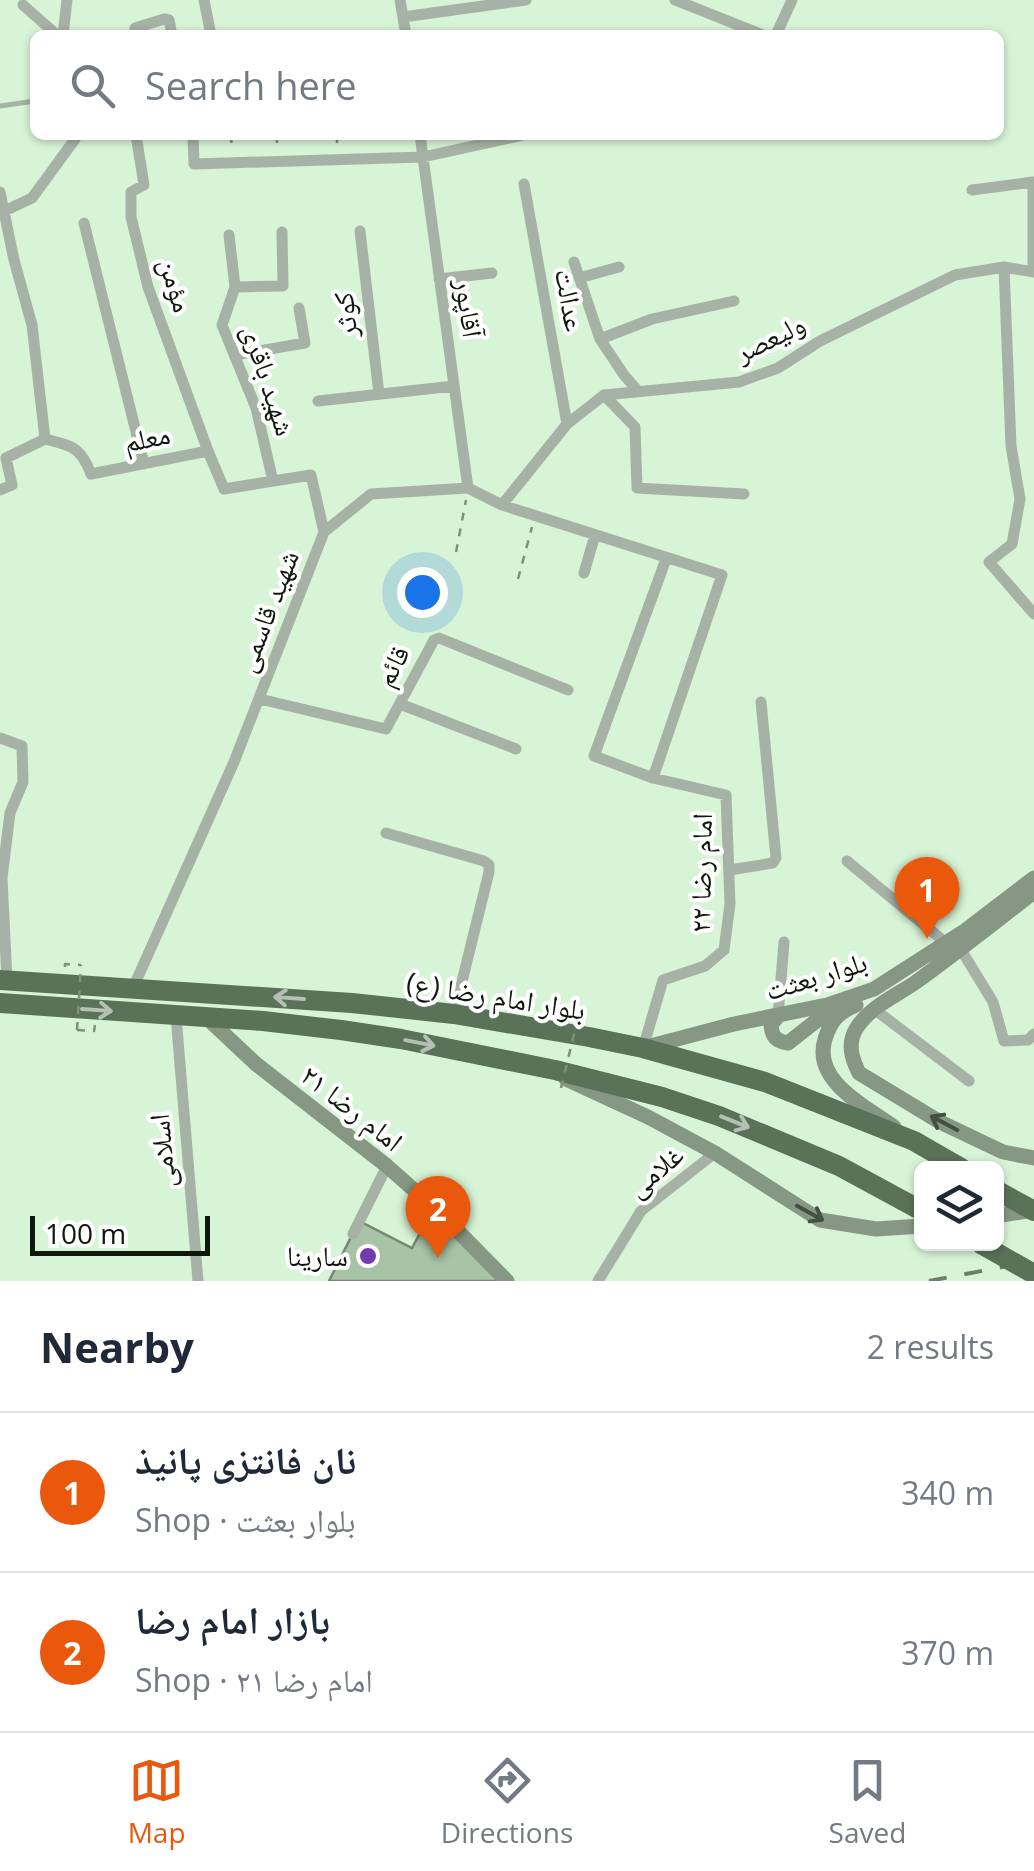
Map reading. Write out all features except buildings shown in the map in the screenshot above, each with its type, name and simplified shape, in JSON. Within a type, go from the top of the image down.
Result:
[{"type":"highway","name":"بلوار امام رضا (ع)","points":[[4,980],[336,1002],[460,1015],[643,1048],[765,1082],[914,1141],[949,1161]]},
{"type":"highway","name":"بلوار امام رضا (ع)","points":[[0,1003],[341,1030],[540,1067],[662,1097],[719,1116],[838,1166],[914,1207]]},
{"type":"highway","points":[[458,1050],[467,1048],[474,1037],[472,1024],[460,1015]]},
{"type":"highway","points":[[1004,1194],[1034,1210]]},
{"type":"highway","points":[[993,1251],[1034,1274]]},
{"type":"street","points":[[61,30],[67,0]]},
{"type":"street","points":[[204,0],[210,30]]},
{"type":"street","points":[[400,0],[405,30]]},
{"type":"street","points":[[403,17],[521,0]]},
{"type":"street","points":[[675,0],[751,30]]},
{"type":"street","points":[[778,30],[792,0]]},
{"type":"street","points":[[22,5],[54,30]]},
{"type":"street","points":[[135,28],[164,19],[169,20],[171,30]]},
{"type":"street","points":[[2,212],[32,198],[74,140]]},
{"type":"street","name":"مؤمن","points":[[137,140],[144,185],[131,192],[131,217],[148,288],[208,451]]},
{"type":"street","points":[[192,140],[194,164],[424,157],[500,140]]},
{"type":"street","name":"آقاپور","points":[[421,140],[468,488]]},
{"type":"street","points":[[972,190],[1033,182],[1034,272]]},
{"type":"street","name":"عدالت","points":[[524,184],[567,424]]},
{"type":"street","points":[[0,192],[32,325],[45,439],[6,458],[12,486],[0,490]]},
{"type":"street","points":[[84,223],[144,464]]},
{"type":"street","name":"کوثر","points":[[360,231],[378,394]]},
{"type":"street","points":[[235,287],[283,286],[282,232]]},
{"type":"street","name":"شهید باقری","points":[[228,235],[235,287],[222,325],[256,408],[273,481]]},
{"type":"street","points":[[574,262],[600,339],[638,391]]},
{"type":"street","points":[[579,278],[619,267]]},
{"type":"street","points":[[1004,267],[1011,446],[1020,499],[1012,544],[989,562],[1034,614]]},
{"type":"street","name":"ولیعصر","points":[[604,395],[740,382],[778,368],[820,341],[955,275],[1004,267],[1034,272]]},
{"type":"street","points":[[439,279],[492,273]]},
{"type":"street","points":[[600,339],[652,319],[734,302]]},
{"type":"street","points":[[235,355],[305,343],[300,308]]},
{"type":"street","points":[[318,401],[454,386]]},
{"type":"street","points":[[502,505],[567,424],[604,395],[635,427],[636,488],[744,494]]},
{"type":"street","name":"معلم","points":[[45,439],[74,446],[91,474],[208,451],[224,489],[311,475],[324,532]]},
{"type":"street","points":[[468,488],[502,505],[722,574],[653,778]]},
{"type":"street","name":"شهید قاسمی","points":[[133,988],[260,699],[324,532],[371,494],[468,488]]},
{"type":"street","points":[[584,574],[595,535]]},
{"type":"street","name":"امام رضا ۲۲","points":[[643,1048],[664,980],[705,966],[724,950],[730,904],[726,794],[653,778],[594,756],[666,558]]},
{"type":"street","name":"قائم","points":[[260,699],[386,729],[434,640],[439,638],[568,690]]},
{"type":"street","points":[[730,870],[773,863],[776,858],[761,702]]},
{"type":"street","points":[[400,704],[516,749]]},
{"type":"street","points":[[0,738],[22,746],[23,782],[10,813],[2,878],[4,980]]},
{"type":"street","points":[[386,833],[488,866],[460,1015]]},
{"type":"street","points":[[848,860],[953,946],[993,1002],[1004,1041],[1028,1040],[1034,1034]]},
{"type":"street","name":"بلوار بعثت","points":[[872,1011],[916,982],[1034,878]]},
{"type":"street","name":"بلوار بعثت","points":[[643,1048],[827,1005],[874,989],[953,946],[1034,892]]},
{"type":"street","points":[[784,942],[778,1016],[771,1025],[778,1042],[788,1044],[816,1022],[916,982]]},
{"type":"street","points":[[968,1081],[872,1011],[854,1031],[853,1060],[859,1073],[940,1122],[1003,1152],[1034,1158]]},
{"type":"street","points":[[838,1012],[821,1052],[826,1073],[846,1093],[914,1141]]},
{"type":"street","name":"اسلامی","points":[[176,1016],[198,1281]]},
{"type":"street","name":"امام رضا ۲۱","points":[[207,1018],[256,1064],[387,1166],[507,1281]]},
{"type":"street","points":[[540,1067],[648,1117],[820,1220],[876,1229],[914,1227]]},
{"type":"street","name":"غلامی","points":[[598,1281],[641,1211],[715,1154]]},
{"type":"street","points":[[346,1248],[387,1166]]},
{"type":"street","points":[[1004,1215],[1034,1210]]},
{"type":"lane","points":[[0,106],[30,102]]},
{"type":"path","points":[[232,140],[232,163]]},
{"type":"path","points":[[276,140],[278,162]]},
{"type":"path","points":[[456,552],[468,488]]},
{"type":"path","points":[[518,578],[535,516]]},
{"type":"path","points":[[65,964],[80,965],[77,1030],[94,1031]]},
{"type":"path","points":[[561,1088],[578,1018]]},
{"type":"railway","points":[[929,1281],[1034,1261]]},
{"type":"place","name":"نان فانتزی پانیذ","points":[[927,939]]},
{"type":"place","name":"سارینا","points":[[368,1256]]},
{"type":"place","name":"بازار امام رضا","points":[[438,1258]]}]
